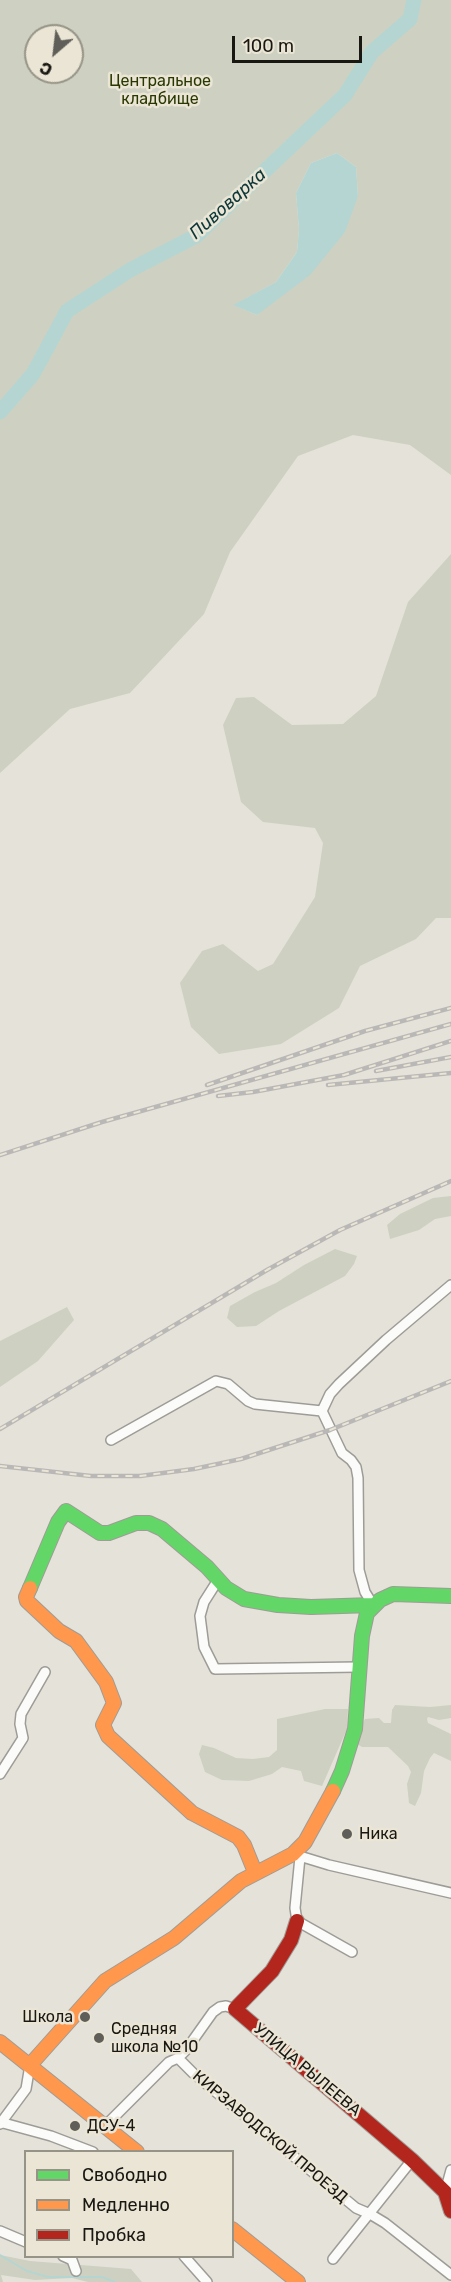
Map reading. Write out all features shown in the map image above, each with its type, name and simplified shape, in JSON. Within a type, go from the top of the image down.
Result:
[{"type":"street","points":[[322,1411],[330,1394],[339,1384],[386,1340],[451,1285]]},
{"type":"street","points":[[111,1440],[216,1381],[228,1383],[248,1401],[255,1404],[322,1411]]},
{"type":"street","points":[[322,1411],[342,1453],[356,1467],[359,1570],[365,1592],[374,1605]]},
{"type":"street","points":[[255,1872],[244,1845],[238,1837],[192,1813],[108,1736],[103,1725],[114,1703],[106,1682],[76,1641],[59,1630],[27,1601],[26,1597],[58,1522],[66,1511],[100,1533],[109,1533],[136,1523],[149,1523],[177,1540],[226,1588],[244,1599],[310,1607],[374,1605]]},
{"type":"street","points":[[218,1580],[204,1602],[200,1616],[204,1647],[214,1669],[359,1667]]},
{"type":"street","points":[[105,2126],[169,2062],[178,2058],[213,2013],[220,2007],[235,2009],[248,1997],[272,1971],[291,1940],[297,1921],[295,1908],[297,1855],[316,1826],[349,1751],[358,1711],[359,1667],[364,1622],[374,1605],[384,1597],[399,1594],[451,1596]]},
{"type":"street","points":[[0,1774],[23,1738],[20,1724],[21,1714],[45,1671]]},
{"type":"street","points":[[90,2150],[51,2136],[0,2123],[26,2089],[30,2065],[105,1981],[174,1938],[241,1881],[255,1872],[297,1855],[380,1878],[451,1893]]},
{"type":"street","points":[[297,1921],[352,1952]]},
{"type":"street","name":"УЛИЦА РЫЛЕЕВА","points":[[235,2009],[412,2160],[445,2192],[451,2211]]},
{"type":"street","points":[[0,2042],[136,2150]]},
{"type":"street","name":"КИРЗАВОДСКОЙ ПРОЕЗД","points":[[178,2058],[356,2208],[370,2214],[451,2276]]},
{"type":"street","points":[[333,2259],[412,2160]]},
{"type":"street","points":[[445,2192],[451,2170]]},
{"type":"street","points":[[0,2231],[24,2240]]},
{"type":"street","points":[[234,2231],[298,2282]]},
{"type":"street","points":[[68,2258],[72,2260],[76,2271]]},
{"type":"street","points":[[186,2258],[207,2282]]},
{"type":"green space","name":"Центральное кладбище","points":[[0,0],[451,0],[451,475],[410,445],[353,435],[298,456],[230,552],[204,614],[130,693],[70,709],[0,773]],"holes":[[[337,153],[356,167],[358,196],[257,315],[234,305],[276,282],[297,252],[299,229],[296,193],[311,163]]]},
{"type":"green space","points":[[451,554],[451,918],[436,918],[416,939],[360,966],[339,1008],[281,1044],[219,1054],[191,1027],[180,983],[202,951],[223,944],[258,971],[273,964],[315,897],[323,843],[315,828],[263,822],[241,802],[223,725],[236,698],[254,697],[292,725],[343,724],[376,696],[408,602]]},
{"type":"green space","points":[[451,1196],[451,1216],[435,1219],[419,1230],[390,1239],[387,1225],[400,1214],[433,1198]]},
{"type":"green space","points":[[335,1249],[357,1256],[345,1276],[279,1311],[256,1326],[237,1327],[227,1318],[230,1306]]},
{"type":"green space","points":[[67,1307],[74,1320],[38,1361],[0,1387],[0,1341]]},
{"type":"green space","points":[[395,1705],[430,1707],[451,1705],[451,1718],[439,1720],[428,1717],[427,1719],[428,1723],[451,1734],[451,1761],[434,1753],[430,1758],[424,1771],[421,1793],[415,1806],[409,1803],[407,1784],[411,1772],[408,1766],[388,1747],[362,1747],[357,1744],[359,1731],[365,1719],[379,1718],[384,1723],[391,1723],[392,1710]]},
{"type":"green space","points":[[325,1709],[348,1709],[347,1729],[322,1786],[304,1781],[301,1771],[282,1767],[272,1774],[249,1781],[222,1780],[205,1772],[199,1754],[202,1745],[236,1758],[269,1757],[277,1750],[277,1719]]},
{"type":"green space","points":[[0,2255],[30,2261],[131,2269],[142,2282],[88,2282],[72,2278],[35,2280],[1,2275],[3,2282],[0,2282]]},
{"type":"water","points":[[337,153],[356,167],[358,196],[345,232],[310,275],[257,315],[233,305],[276,282],[297,252],[299,229],[296,193],[311,163]]},
{"type":"waterway","name":"Пивоварка","points":[[0,412],[33,374],[67,311],[130,270],[196,236],[345,95],[372,52],[410,19],[414,0]]},
{"type":"waterway","name":"Пивоварка","points":[[0,2255],[27,2271],[48,2277],[102,2277],[115,2282]]},
{"type":"railway","points":[[207,1085],[365,1031],[451,1008]]},
{"type":"railway","points":[[0,1155],[102,1122],[451,1024]]},
{"type":"railway","points":[[218,1096],[253,1092],[344,1075],[451,1041]]},
{"type":"railway","points":[[376,1071],[451,1057]]},
{"type":"railway","points":[[328,1085],[451,1073]]},
{"type":"railway","points":[[0,1429],[267,1270],[340,1230],[451,1181]]},
{"type":"railway","points":[[0,1466],[91,1476],[140,1476],[194,1469],[241,1459],[330,1430],[451,1381]]},
{"type":"traffic: fast","points":[[30,1588],[58,1522],[66,1511],[100,1533],[109,1533],[136,1523],[149,1523],[162,1529],[207,1567],[226,1588],[244,1599],[278,1605],[311,1607],[373,1605]]},
{"type":"traffic: fast","points":[[333,1791],[355,1729],[362,1636],[367,1613],[380,1600],[393,1594],[451,1596]]},
{"type":"traffic: slow","points":[[30,1588],[26,1597],[27,1601],[59,1631],[76,1641],[106,1682],[114,1703],[103,1725],[108,1736],[192,1813],[238,1837],[244,1845],[255,1872]]},
{"type":"traffic: slow","points":[[30,2065],[105,1981],[174,1938],[241,1881],[293,1854],[305,1842],[333,1791]]},
{"type":"traffic: slow","points":[[0,2042],[135,2150]]},
{"type":"traffic: slow","points":[[234,2231],[298,2282]]},
{"type":"traffic: jam","points":[[297,1921],[291,1940],[272,1971],[235,2009],[412,2160],[445,2192],[451,2211]]},
{"type":"place","name":"Ника","points":[[347,1834]]},
{"type":"place","name":"Школа","points":[[85,2017]]},
{"type":"place","name":"Средняя школа №10","points":[[99,2038]]},
{"type":"place","name":"ДСУ-4","points":[[75,2126]]}]
